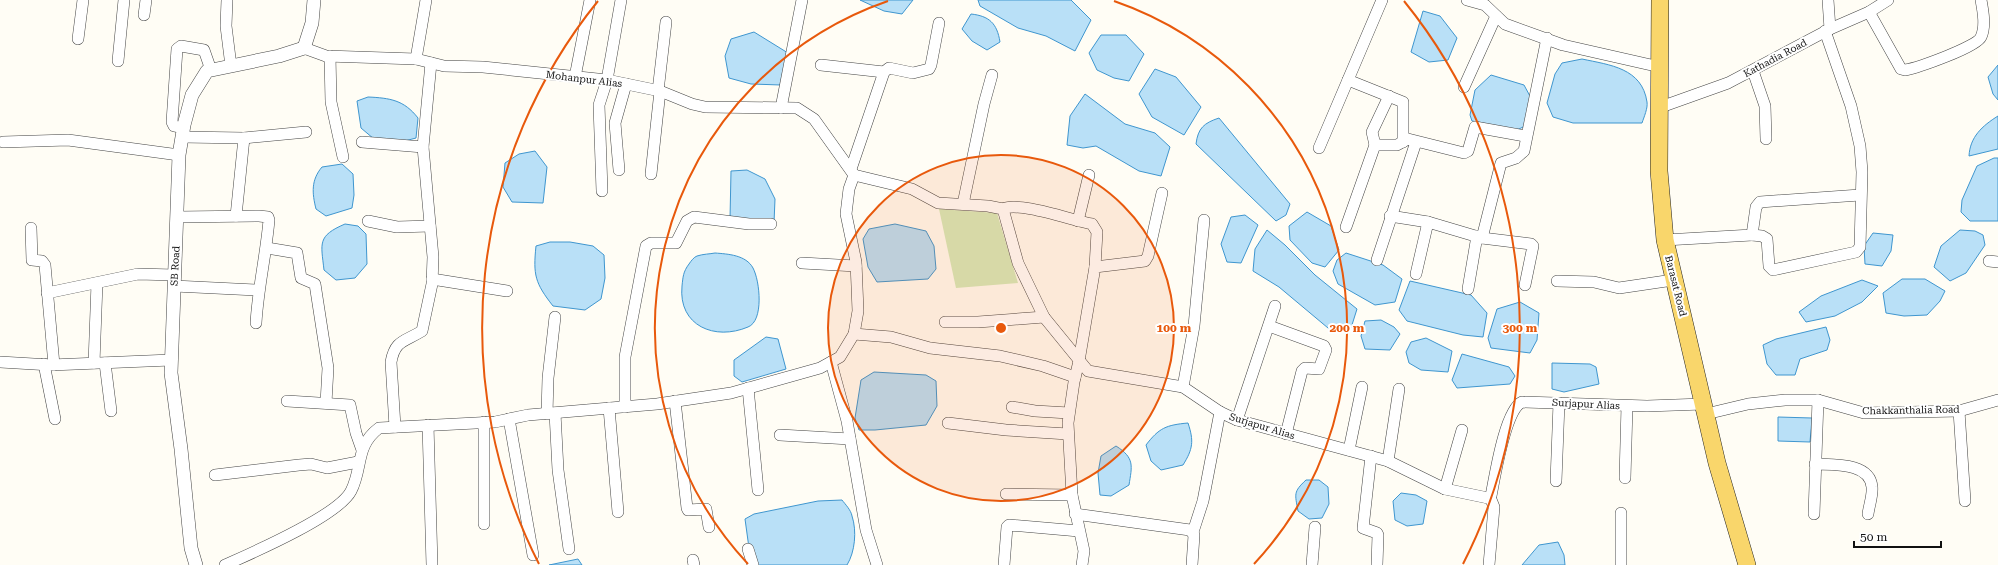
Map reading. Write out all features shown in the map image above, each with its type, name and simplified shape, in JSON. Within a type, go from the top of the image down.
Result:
[{"type":"main road","name":"Barasat Road","points":[[1660,0],[1660,67],[1658,108],[1659,178],[1665,240],[1673,280],[1687,332],[1717,463],[1747,565]]},
{"type":"street","points":[[78,38],[83,0]]},
{"type":"street","points":[[118,61],[124,0]]},
{"type":"street","points":[[144,15],[146,0]]},
{"type":"street","points":[[227,0],[226,26],[231,66]]},
{"type":"street","points":[[306,132],[244,138],[182,133],[174,126],[172,122],[177,48],[181,46],[204,50],[210,70],[279,56],[304,48],[312,23],[314,0]]},
{"type":"street","points":[[416,59],[426,0]]},
{"type":"street","points":[[575,77],[590,0]]},
{"type":"street","points":[[602,191],[599,105],[607,80],[621,0]]},
{"type":"street","points":[[781,108],[802,0]]},
{"type":"street","points":[[1319,148],[1382,0]]},
{"type":"street","points":[[1665,240],[1752,235],[1762,236],[1767,239],[1769,266],[1771,270],[1856,252],[1860,247],[1860,196],[1862,172],[1860,146],[1851,106],[1828,30],[1828,0]]},
{"type":"street","points":[[1869,12],[1901,69],[1905,70],[1960,51],[1978,41],[1981,38],[1983,30],[1981,0]]},
{"type":"street","points":[[1474,1],[1485,5],[1504,24],[1547,38],[1563,45],[1660,67]]},
{"type":"street","name":"Kathadia Road","points":[[1658,108],[1707,92],[1753,71],[1828,30],[1869,12],[1882,2]]},
{"type":"street","points":[[1464,87],[1496,16]]},
{"type":"street","points":[[651,174],[666,22]]},
{"type":"street","points":[[224,565],[270,545],[331,511],[351,492],[362,450],[371,434],[379,428],[484,422],[551,413],[625,407],[731,393],[820,368],[840,357],[854,334],[858,310],[856,266],[846,214],[853,172],[884,72],[889,68],[913,73],[929,69],[940,22]]},
{"type":"street","points":[[1468,289],[1480,237],[1501,163],[1520,156],[1524,151],[1525,136],[1547,38]]},
{"type":"street","name":"Mohanpur Alias","points":[[304,48],[330,56],[416,59],[444,66],[483,67],[607,80],[659,91],[705,108],[797,108],[814,119],[833,147],[853,172]]},
{"type":"street","points":[[330,56],[331,102],[343,156]]},
{"type":"street","points":[[395,427],[391,362],[393,352],[397,344],[422,331],[432,279],[433,257],[423,147],[431,63]]},
{"type":"street","points":[[821,65],[884,72]]},
{"type":"street","name":"SB Road","points":[[196,565],[191,548],[181,449],[171,373],[178,217],[178,155],[192,95],[207,71],[210,70]]},
{"type":"street","points":[[1753,71],[1765,106],[1766,139]]},
{"type":"street","points":[[963,204],[984,104],[992,75]]},
{"type":"street","points":[[1348,80],[1401,100],[1404,104],[1403,142]]},
{"type":"street","points":[[619,170],[616,123],[626,84]]},
{"type":"street","points":[[1346,227],[1375,145],[1372,132],[1389,96]]},
{"type":"street","points":[[1375,145],[1396,145],[1408,139],[1464,153],[1468,151],[1475,127],[1525,136]]},
{"type":"street","points":[[236,216],[244,138]]},
{"type":"street","points":[[2,142],[68,140],[178,155]]},
{"type":"street","points":[[362,142],[423,147]]},
{"type":"street","points":[[1377,260],[1390,216],[1416,142]]},
{"type":"street","points":[[853,172],[912,189],[938,203],[963,204],[1003,209],[1008,206],[1026,208],[1095,226],[1097,232],[1095,266],[1069,413],[1068,434],[1072,495],[1084,551],[1082,565]]},
{"type":"street","points":[[1078,222],[1089,175]]},
{"type":"street","points":[[1095,266],[1145,261],[1148,256],[1162,193]]},
{"type":"street","points":[[1752,235],[1756,207],[1760,202],[1860,196]]},
{"type":"street","name":"Surjapur Alias","points":[[1003,209],[1018,263],[1044,317],[1088,370],[1184,387],[1220,412],[1237,420],[1388,460],[1445,489],[1467,495],[1490,497],[1499,455],[1515,407],[1522,402],[1559,402],[1704,409]]},
{"type":"street","points":[[1390,216],[1428,222],[1480,237],[1531,244],[1533,246],[1524,285]]},
{"type":"street","points":[[178,217],[268,217],[267,248],[258,290],[256,323]]},
{"type":"street","points":[[625,407],[625,357],[646,246],[651,243],[676,243],[686,221],[694,217],[749,224],[771,224]]},
{"type":"street","points":[[1184,387],[1194,326],[1204,220]]},
{"type":"street","points":[[368,221],[397,227],[430,226]]},
{"type":"street","points":[[1416,274],[1428,222]]},
{"type":"street","points":[[31,228],[31,258],[33,261],[44,262],[47,293],[49,364],[55,419]]},
{"type":"street","points":[[267,248],[297,253],[301,278],[315,284],[328,368],[326,403]]},
{"type":"street","points":[[802,263],[856,266]]},
{"type":"street","points":[[47,293],[97,284],[138,274],[258,290]]},
{"type":"street","points":[[432,279],[507,292]]},
{"type":"street","points":[[1557,281],[1594,282],[1619,288],[1673,280]]},
{"type":"street","points":[[97,284],[99,363],[111,411]]},
{"type":"street","points":[[1237,420],[1275,306]]},
{"type":"street","points":[[555,317],[548,378],[551,413],[569,549]]},
{"type":"street","points":[[945,322],[978,322],[1044,317]]},
{"type":"street","points":[[1269,326],[1324,346],[1326,350],[1319,369],[1305,368],[1302,371],[1286,434]]},
{"type":"street","points":[[854,334],[891,337],[930,348],[1000,356],[1043,366],[1075,377]]},
{"type":"street","points":[[0,362],[49,364],[172,360]]},
{"type":"street","points":[[832,362],[850,439],[866,530],[877,565]]},
{"type":"street","points":[[1349,450],[1362,387]]},
{"type":"street","points":[[748,388],[758,490]]},
{"type":"street","points":[[1388,460],[1400,390]]},
{"type":"street","name":"Chakkanthalia Road","points":[[1704,409],[1785,400],[1818,400],[1864,413],[1959,411],[1998,400]]},
{"type":"street","points":[[1814,514],[1818,400]]},
{"type":"street","points":[[287,401],[350,405],[356,433],[362,450]]},
{"type":"street","points":[[675,401],[688,510],[706,509],[709,527]]},
{"type":"street","points":[[1556,481],[1559,402]]},
{"type":"street","points":[[1625,478],[1627,406]]},
{"type":"street","points":[[1012,407],[1035,411],[1069,413]]},
{"type":"street","points":[[608,408],[618,512]]},
{"type":"street","points":[[1959,411],[1965,501]]},
{"type":"street","points":[[1192,565],[1193,532],[1203,501],[1220,412]]},
{"type":"street","points":[[509,419],[533,555]]},
{"type":"street","points":[[484,422],[484,524]]},
{"type":"street","points":[[948,423],[1006,430],[1068,434]]},
{"type":"street","points":[[428,425],[432,565]]},
{"type":"street","points":[[1445,489],[1462,430]]},
{"type":"street","points":[[780,435],[850,439]]},
{"type":"street","points":[[1371,456],[1363,528],[1377,533],[1378,535],[1377,565]]},
{"type":"street","points":[[215,475],[312,464],[327,468],[358,462]]},
{"type":"street","points":[[1815,464],[1847,466],[1863,471],[1871,479],[1872,488],[1868,514]]},
{"type":"street","points":[[1006,494],[1072,495]]},
{"type":"street","points":[[1489,565],[1494,507],[1490,497]]},
{"type":"street","points":[[1621,512],[1622,565]]},
{"type":"street","points":[[1075,514],[1193,532]]},
{"type":"street","points":[[1004,565],[1007,527],[1009,525],[1079,531]]},
{"type":"street","points":[[1312,565],[1315,527]]},
{"type":"street","points":[[748,549],[752,565]]},
{"type":"green space","points":[[939,209],[997,213],[1018,283],[956,288]]},
{"type":"water","points":[[860,0],[913,0],[902,14],[884,11]]},
{"type":"water","points":[[978,0],[1071,0],[1091,20],[1075,51],[1046,36],[1018,28],[980,6]]},
{"type":"water","points":[[1423,11],[1440,16],[1457,38],[1448,60],[1429,62],[1411,52]]},
{"type":"water","points":[[971,14],[983,17],[991,22],[997,30],[1000,42],[987,50],[972,41],[962,29]]},
{"type":"water","points":[[754,32],[788,53],[781,85],[751,84],[729,78],[725,56],[731,39]]},
{"type":"water","points":[[1101,35],[1126,35],[1144,54],[1129,81],[1114,78],[1097,70],[1089,53]]},
{"type":"water","points":[[1582,59],[1614,66],[1632,75],[1639,82],[1644,91],[1647,102],[1642,123],[1573,123],[1553,117],[1547,103],[1555,74],[1562,63]]},
{"type":"water","points":[[1998,65],[1998,100],[1993,94],[1988,77]]},
{"type":"water","points":[[1155,69],[1176,77],[1201,107],[1184,135],[1152,117],[1139,94]]},
{"type":"water","points":[[1491,75],[1524,85],[1531,98],[1525,126],[1517,130],[1472,121],[1470,115],[1475,90]]},
{"type":"water","points":[[1085,94],[1125,124],[1155,133],[1170,147],[1161,176],[1139,171],[1096,146],[1083,148],[1067,145],[1070,116]]},
{"type":"water","points":[[368,97],[396,101],[413,112],[418,118],[416,138],[401,142],[374,139],[361,128],[357,101]]},
{"type":"water","points":[[1998,116],[1998,149],[1969,156],[1974,138],[1982,128]]},
{"type":"water","points":[[1219,118],[1290,204],[1286,215],[1276,221],[1196,144],[1200,130],[1209,122]]},
{"type":"water","points":[[535,151],[547,167],[543,203],[512,202],[503,187],[505,163],[519,154]]},
{"type":"water","points":[[1994,158],[1998,158],[1998,221],[1970,221],[1961,212],[1962,200],[1977,166]]},
{"type":"water","points":[[342,164],[353,174],[354,195],[352,208],[326,216],[316,209],[313,192],[314,182],[322,167]]},
{"type":"water","points":[[747,170],[765,179],[775,199],[774,223],[730,219],[731,171]]},
{"type":"water","points":[[1307,212],[1331,226],[1339,250],[1325,267],[1312,263],[1290,240],[1289,226]]},
{"type":"water","points":[[1245,215],[1258,225],[1241,263],[1227,262],[1221,244],[1231,217]]},
{"type":"water","points":[[345,224],[358,226],[366,234],[367,264],[355,278],[336,280],[324,270],[322,247],[323,241],[329,232]]},
{"type":"water","points":[[895,224],[926,231],[934,246],[936,269],[928,279],[877,282],[868,267],[863,239],[869,229]]},
{"type":"water","points":[[1267,230],[1285,245],[1315,275],[1357,309],[1351,328],[1328,328],[1279,287],[1253,271],[1255,249]]},
{"type":"water","points":[[1960,230],[1975,231],[1983,235],[1985,245],[1966,273],[1950,281],[1934,267],[1941,246]]},
{"type":"water","points":[[1873,233],[1893,235],[1891,251],[1882,266],[1865,264],[1864,246]]},
{"type":"water","points":[[550,242],[570,242],[593,246],[604,255],[605,278],[601,299],[585,310],[553,306],[542,291],[535,272],[536,246]]},
{"type":"water","points":[[715,253],[736,256],[746,260],[753,268],[759,291],[759,300],[757,317],[748,327],[736,331],[712,331],[701,327],[692,320],[686,311],[682,300],[682,286],[683,277],[686,270],[692,260],[696,257]]},
{"type":"water","points":[[1346,253],[1383,265],[1402,279],[1395,302],[1375,305],[1338,284],[1333,271],[1337,260]]},
{"type":"water","points":[[1902,279],[1925,279],[1945,291],[1940,301],[1927,315],[1904,316],[1886,313],[1883,293]]},
{"type":"water","points":[[1862,280],[1878,286],[1862,302],[1835,316],[1806,322],[1799,312],[1821,296]]},
{"type":"water","points":[[1410,281],[1471,295],[1487,313],[1483,337],[1463,335],[1407,321],[1399,310]]},
{"type":"water","points":[[1520,302],[1539,313],[1537,340],[1530,353],[1491,348],[1488,338],[1497,309]]},
{"type":"water","points":[[1381,320],[1394,327],[1400,334],[1390,350],[1365,349],[1361,336],[1365,321]]},
{"type":"water","points":[[1826,327],[1830,340],[1827,350],[1800,359],[1795,375],[1776,375],[1767,364],[1763,345],[1776,339]]},
{"type":"water","points":[[766,337],[778,339],[786,369],[742,382],[734,376],[734,360]]},
{"type":"water","points":[[1426,338],[1452,351],[1448,372],[1421,370],[1409,363],[1406,352],[1411,342]]},
{"type":"water","points":[[1462,354],[1509,367],[1515,376],[1510,384],[1457,388],[1452,380]]},
{"type":"water","points":[[1552,363],[1590,364],[1596,367],[1599,384],[1564,392],[1552,389]]},
{"type":"water","points":[[874,372],[926,375],[936,381],[937,406],[926,425],[859,430],[855,418],[861,380]]},
{"type":"water","points":[[1778,417],[1812,418],[1810,442],[1778,441]]},
{"type":"water","points":[[1188,423],[1192,445],[1183,465],[1161,470],[1151,461],[1146,445],[1159,431],[1164,428]]},
{"type":"water","points":[[1116,446],[1126,454],[1131,463],[1129,485],[1111,496],[1100,495],[1098,473],[1101,456]]},
{"type":"water","points":[[1306,480],[1319,480],[1328,487],[1329,504],[1322,518],[1309,519],[1298,511],[1296,494]]},
{"type":"water","points":[[1401,493],[1416,495],[1427,501],[1423,524],[1407,526],[1395,520],[1393,501]]},
{"type":"water","points":[[842,500],[848,507],[854,522],[855,535],[852,554],[847,565],[754,565],[749,548],[745,519],[754,514],[818,501]]},
{"type":"water","points":[[1558,542],[1564,555],[1565,565],[1522,565],[1539,545]]},
{"type":"water","points":[[578,559],[582,565],[549,565]]}]
